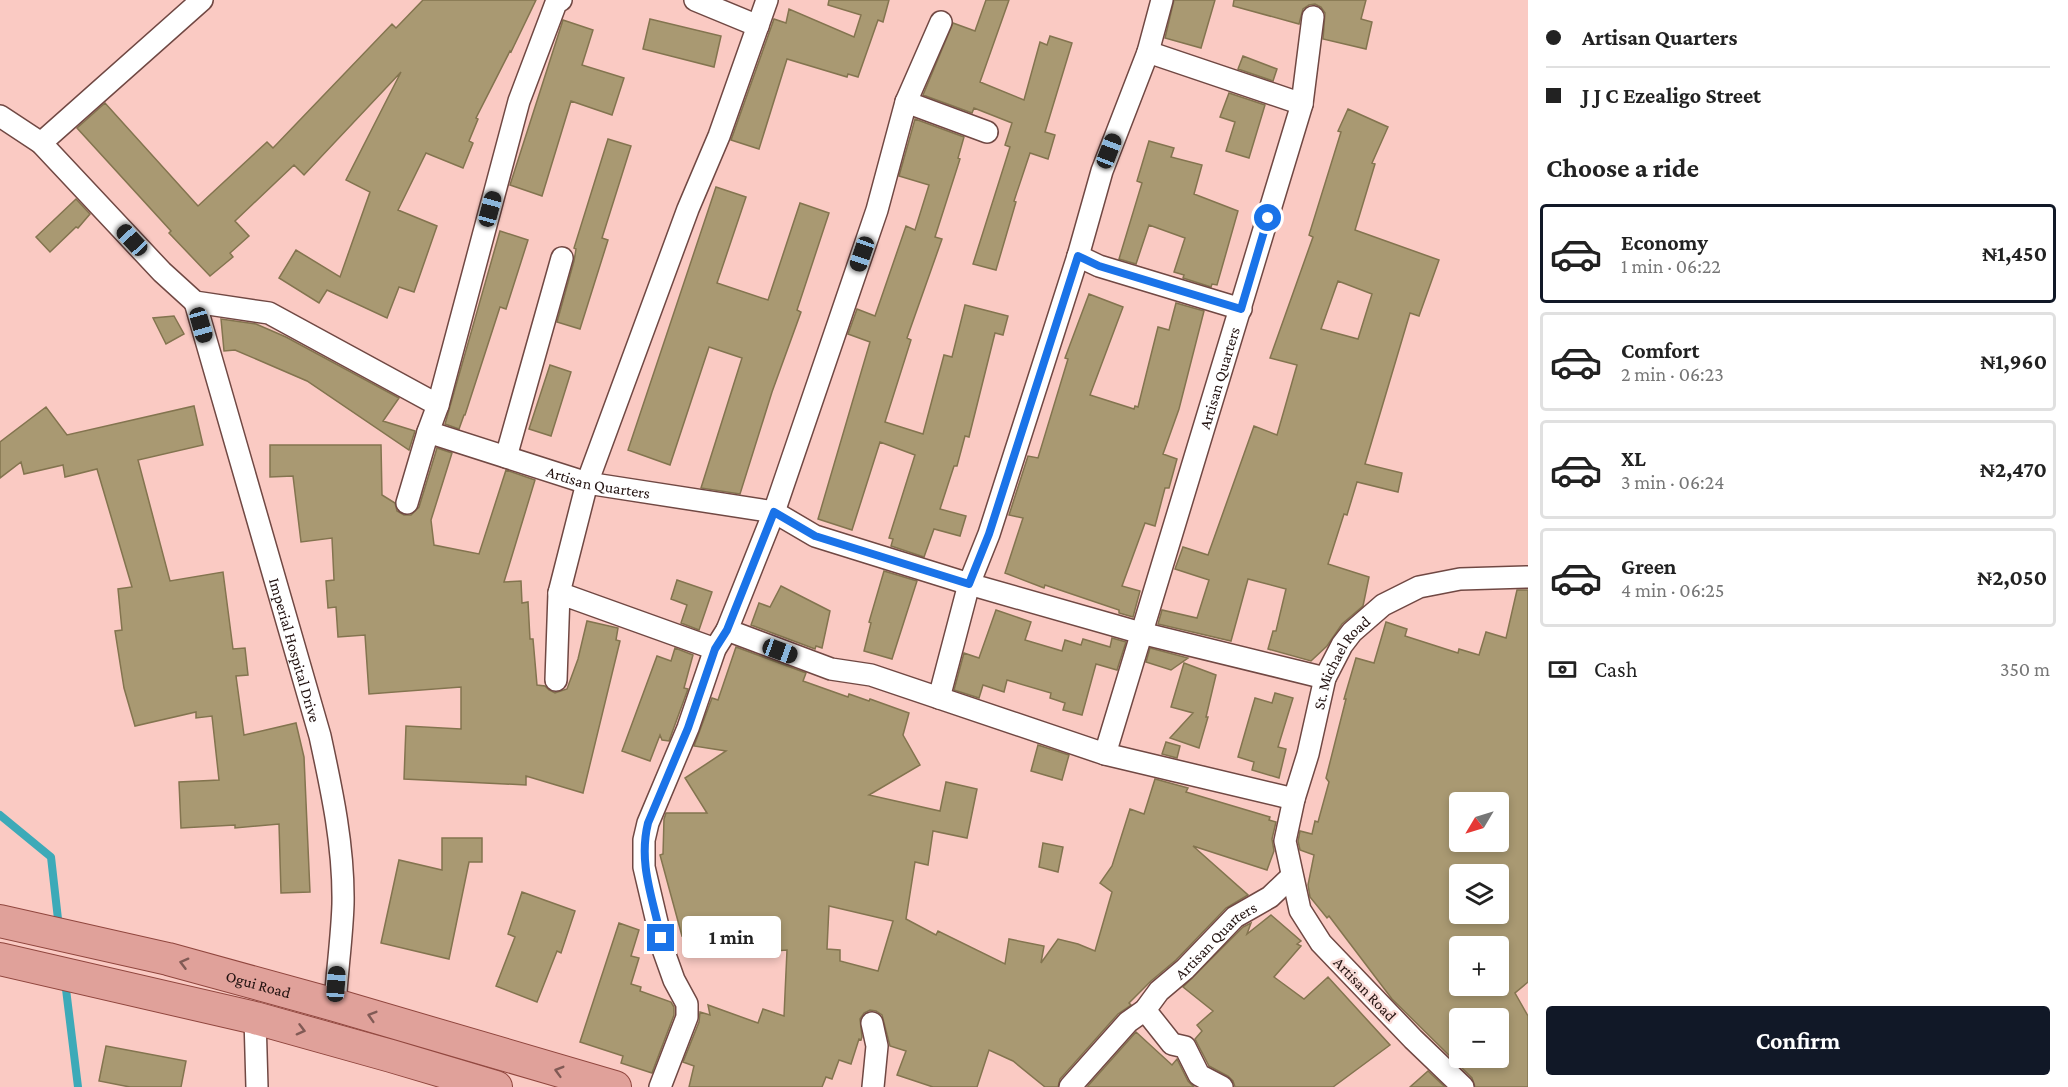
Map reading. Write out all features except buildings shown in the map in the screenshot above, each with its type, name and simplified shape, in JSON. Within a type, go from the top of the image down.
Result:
[{"type":"main road","name":"Ogui Road","points":[[0,921],[168,959],[615,1087]]},
{"type":"main road","name":"Ogui Road","points":[[0,959],[255,1018],[496,1087]]},
{"type":"street","points":[[41,142],[202,0]]},
{"type":"street","points":[[407,503],[438,405],[519,101],[556,3],[561,0]]},
{"type":"street","points":[[695,0],[758,26]]},
{"type":"street","points":[[556,680],[559,593],[587,483],[687,209],[718,136],[767,0]]},
{"type":"street","points":[[939,698],[969,584],[989,534],[1078,256],[1102,171],[1148,52],[1162,0]]},
{"type":"street","name":"Artisan Quarters","points":[[1105,754],[1302,104],[1313,17]]},
{"type":"street","points":[[660,1087],[687,1017],[687,1004],[674,980],[664,952],[644,867],[644,840],[648,823],[688,728],[715,649],[727,630],[774,512],[877,210],[906,102],[941,22]]},
{"type":"street","points":[[1148,52],[1302,104]]},
{"type":"street","points":[[906,102],[987,132]]},
{"type":"street","points":[[0,116],[41,142],[162,272],[195,302],[269,313],[438,405]]},
{"type":"street","points":[[1078,256],[1099,266],[1241,309]]},
{"type":"street","points":[[506,457],[562,258]]},
{"type":"street","name":"Imperial Hospital Drive","points":[[195,302],[320,736],[332,795],[340,848],[343,903],[335,1005]]},
{"type":"street","name":"Artisan Quarters","points":[[428,432],[587,483],[774,512],[815,536],[969,584],[1141,633],[1325,678]]},
{"type":"street","name":"St. Michael Road","points":[[1292,876],[1285,841],[1294,799],[1308,754],[1325,678],[1342,645],[1352,632],[1383,605],[1426,585],[1460,579],[1528,577]]},
{"type":"street","points":[[559,593],[715,649]]},
{"type":"street","points":[[727,630],[831,669],[871,675],[1105,754],[1294,799]]},
{"type":"street","name":"Artisan Quarters","points":[[1070,1087],[1128,1022],[1145,1010],[1159,991],[1185,969],[1235,917],[1270,897],[1292,876]]},
{"type":"street","name":"Artisan Road","points":[[1292,876],[1300,910],[1321,943],[1462,1087]]},
{"type":"street","points":[[1145,1010],[1172,1044],[1185,1047],[1199,1075],[1222,1087]]},
{"type":"street","points":[[255,1018],[257,1087]]},
{"type":"street","points":[[872,1023],[877,1046],[873,1087]]},
{"type":"waterway","points":[[0,815],[51,857],[59,928]]},
{"type":"waterway","points":[[65,981],[78,1087]]},
{"type":"route","points":[[661,938],[644,867],[644,840],[648,823],[688,728],[715,649],[727,630],[774,512],[815,536],[969,584],[989,534],[1078,256],[1099,266],[1241,309],[1268,218]]}]
